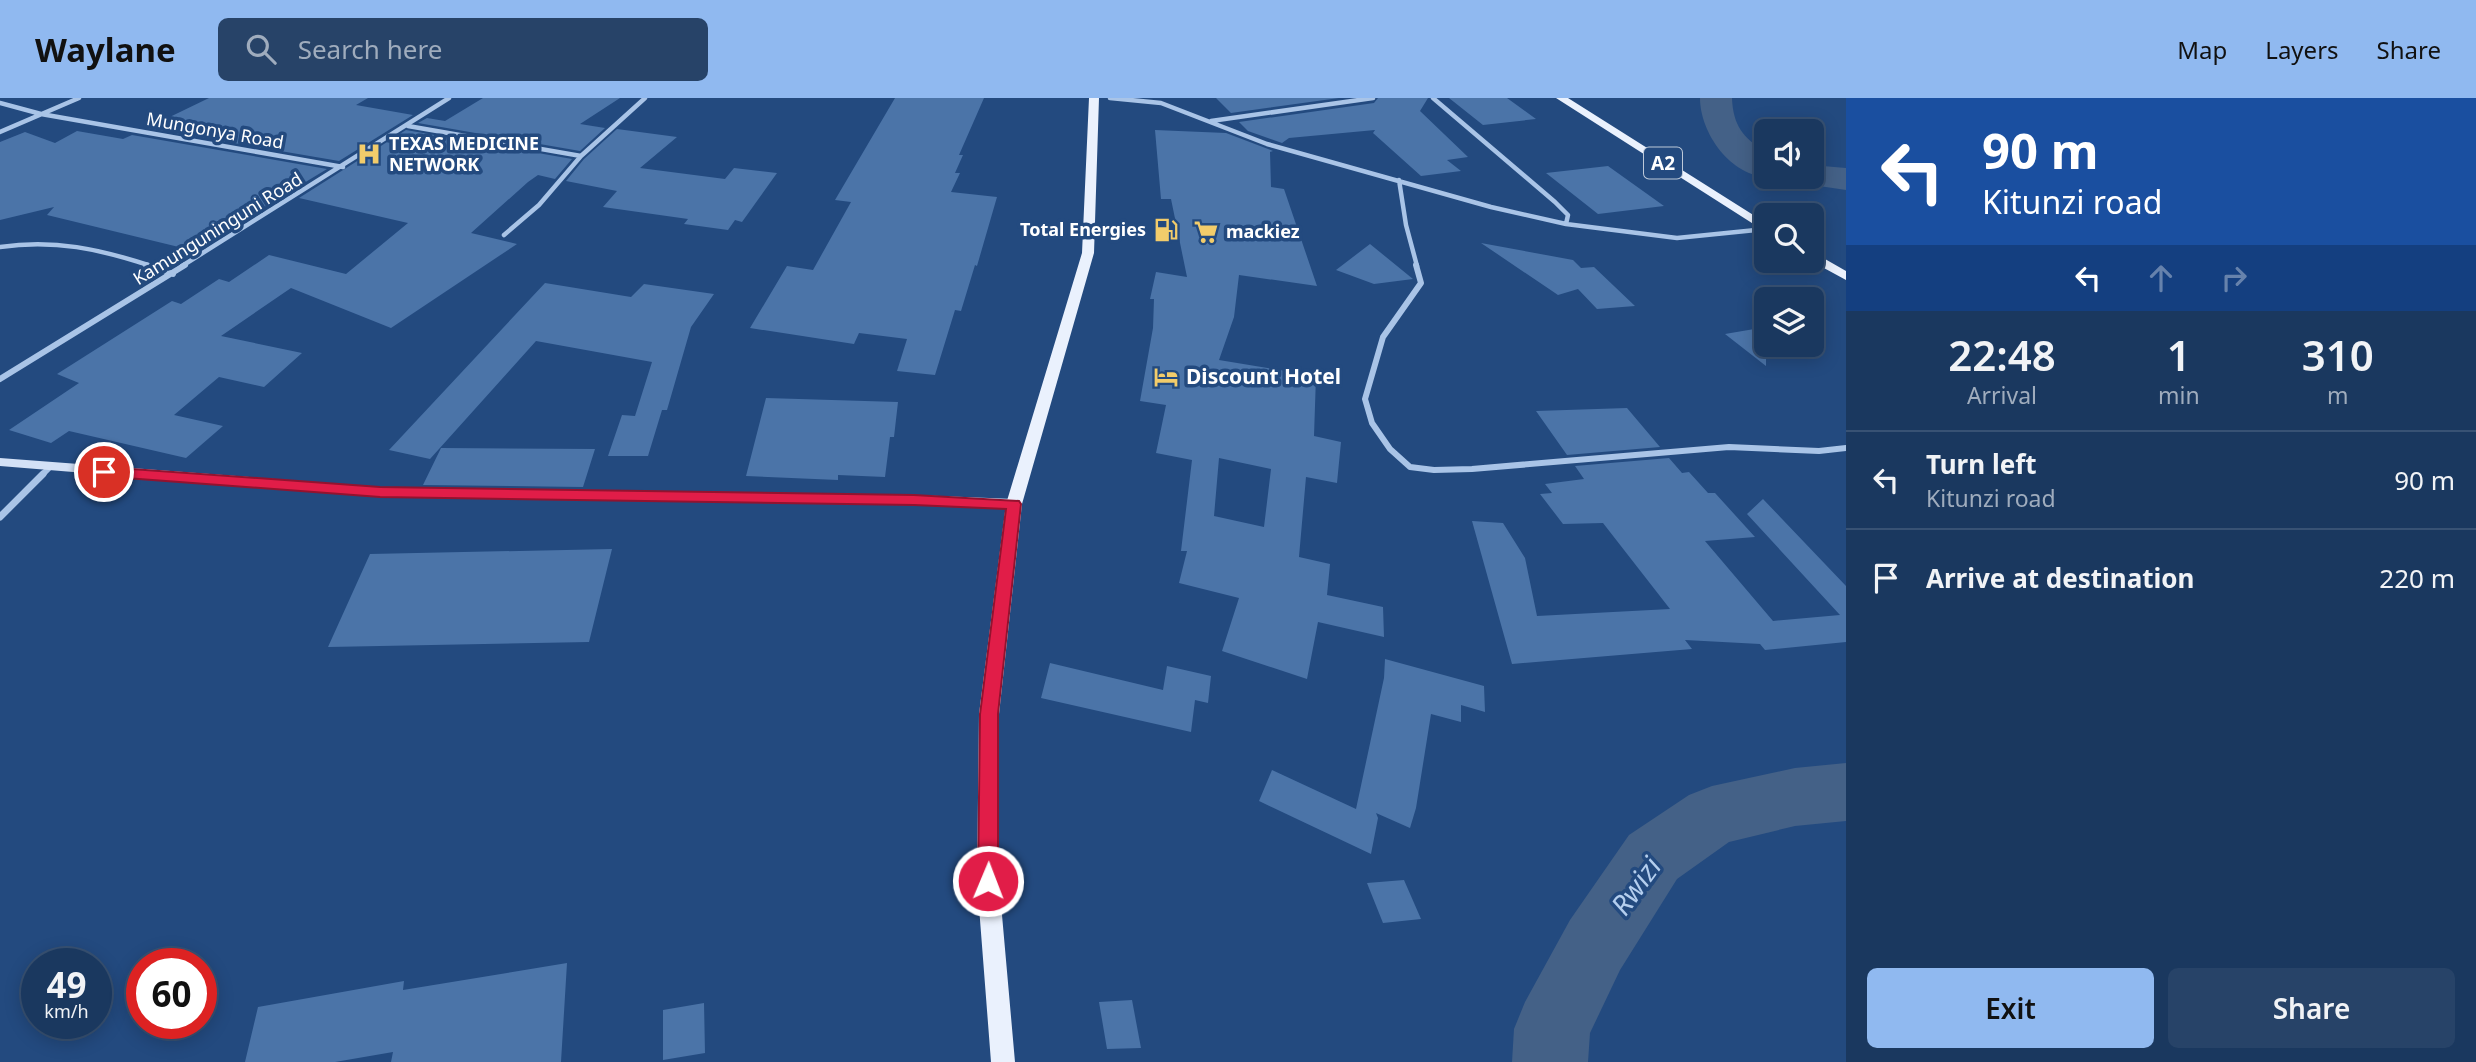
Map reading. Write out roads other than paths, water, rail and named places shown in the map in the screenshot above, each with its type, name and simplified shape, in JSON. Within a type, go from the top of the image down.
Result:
[{"type":"main road","points":[[1003,1062],[988,881],[989,714],[1014,504],[1088,253],[1094,98]]},
{"type":"main road","name":"A2","points":[[1561,98],[1754,220]]},
{"type":"main road","points":[[1824,263],[1846,276]]},
{"type":"street","points":[[0,132],[79,98]]},
{"type":"street","name":"Kamunguninguni Road","points":[[0,379],[173,274],[449,98]]},
{"type":"street","points":[[504,235],[540,205],[581,156],[645,98]]},
{"type":"street","points":[[1110,98],[1161,103],[1267,144],[1491,207],[1566,225],[1677,238],[1754,229]]},
{"type":"street","points":[[1207,121],[1373,98]]},
{"type":"street","points":[[1433,98],[1555,202],[1568,215],[1566,225]]},
{"type":"street","name":"Mungonya Road","points":[[0,103],[41,114],[343,167]]},
{"type":"street","points":[[408,125],[581,156]]},
{"type":"street","points":[[1399,180],[1406,225],[1421,283],[1383,337],[1365,399],[1372,423],[1390,449],[1410,467],[1472,470],[1740,446],[1825,450],[1846,448]]},
{"type":"street","points":[[0,247],[62,241],[111,253],[173,274]]},
{"type":"street","points":[[0,462],[49,468],[380,492],[914,500],[1014,504]]},
{"type":"street","points":[[0,517],[49,468]]},
{"type":"waterway","name":"Rwizi","points":[[1716,98],[1718,122],[1723,131],[1737,148],[1754,160]]},
{"type":"waterway","name":"Rwizi","points":[[1824,177],[1846,179]]},
{"type":"waterway","name":"Rwizi","points":[[1550,1062],[1552,1029],[1595,945],[1653,857],[1712,816],[1795,797],[1846,792]]},
{"type":"place","name":"TEXAS MEDICINE NETWORK","points":[[369,154]]},
{"type":"place","name":"Total Energies","points":[[1166,230]]},
{"type":"place","name":"mackiez","points":[[1206,232]]},
{"type":"place","name":"Discount Hotel","points":[[1166,377]]}]
